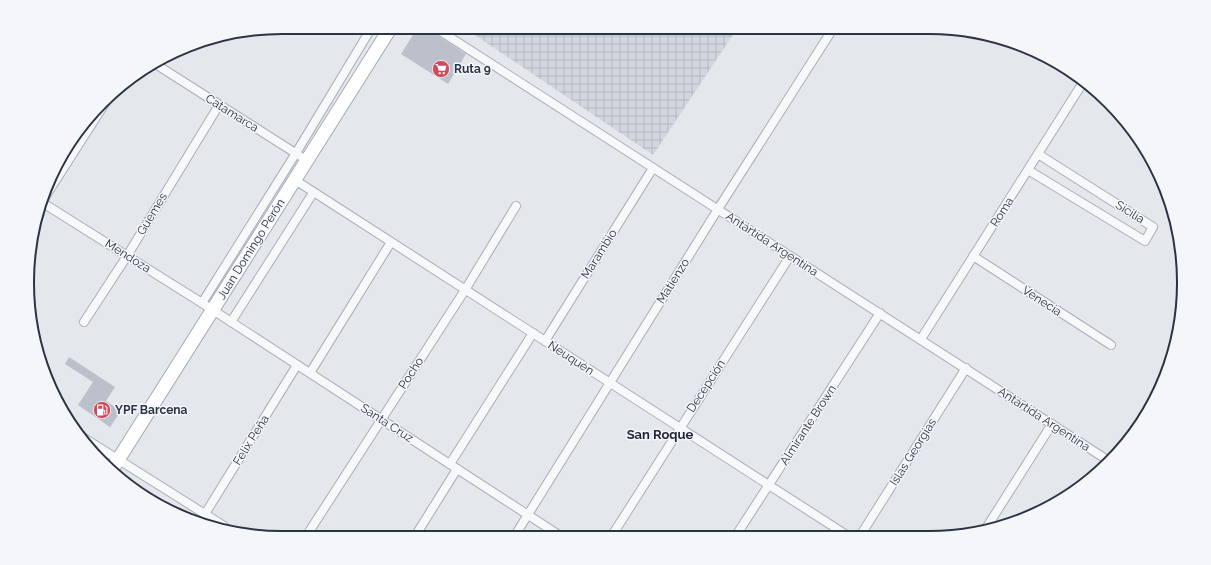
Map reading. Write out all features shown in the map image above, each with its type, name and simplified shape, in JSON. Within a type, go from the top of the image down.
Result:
[{"type":"main road","name":"Juan Domingo Perón","points":[[114,465],[207,306],[295,180],[302,157],[386,34]]},
{"type":"street","name":"Juan Domingo Perón","points":[[207,306],[302,157],[368,34]]},
{"type":"street","name":"Antártida Argentina","points":[[445,34],[1104,458]]},
{"type":"street","name":"Matienzo","points":[[518,531],[718,209],[830,34]]},
{"type":"street","name":"Catamarca","points":[[159,66],[302,157]]},
{"type":"street","name":"Roma","points":[[921,340],[1081,86]]},
{"type":"street","name":"Güemes","points":[[84,322],[127,256],[219,104]]},
{"type":"street","points":[[57,178],[91,124]]},
{"type":"street","name":"Sicilia","points":[[1028,170],[1145,241],[1153,227],[1038,154]]},
{"type":"street","name":"Marambio","points":[[545,341],[653,168]]},
{"type":"street","name":"Neuquén","points":[[295,180],[840,531]]},
{"type":"street","points":[[231,322],[313,193]]},
{"type":"street","name":"Mendoza","points":[[46,205],[207,306]]},
{"type":"street","name":"Pocho","points":[[309,531],[465,290],[516,206]]},
{"type":"street","points":[[310,373],[391,242]]},
{"type":"street","name":"Decepción","points":[[615,531],[790,256]]},
{"type":"street","name":"Venecia","points":[[973,256],[1111,345]]},
{"type":"street","name":"Santa Cruz","points":[[207,306],[553,531]]},
{"type":"street","name":"Almirante Brown","points":[[739,531],[880,313]]},
{"type":"street","points":[[450,464],[532,333]]},
{"type":"street","name":"Felix Peña","points":[[205,514],[297,365]]},
{"type":"street","name":"Islas Georgias","points":[[863,531],[966,368]]},
{"type":"street","points":[[989,524],[1052,424]]},
{"type":"street","points":[[116,466],[220,523]]},
{"type":"street","points":[[418,531],[457,469]]},
{"type":"shaded area","points":[[473,34],[733,34],[653,155]]},
{"type":"building","name":"Ruta 9","points":[[414,34],[435,34],[466,54],[448,84],[401,54]]},
{"type":"building","points":[[69,357],[115,387],[106,401],[121,411],[110,427],[78,405],[93,382],[65,364]]},
{"type":"place","name":"Ruta 9","points":[[441,69]]},
{"type":"place","name":"YPF Barcena","points":[[102,410]]},
{"type":"district","name":"San Roque","points":[[660,434]]}]
